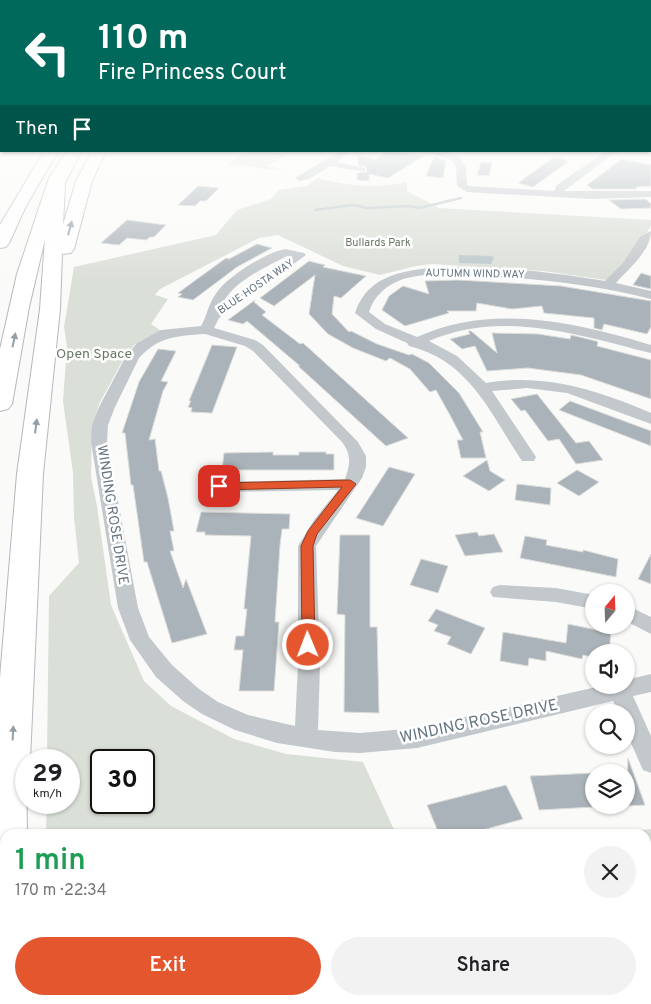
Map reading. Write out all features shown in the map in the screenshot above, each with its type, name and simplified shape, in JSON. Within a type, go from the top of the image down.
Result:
[{"type":"highway","points":[[0,243],[28,189]]},
{"type":"highway","points":[[0,404],[37,232],[53,189]]},
{"type":"highway","points":[[7,829],[30,474],[50,309],[56,189]]},
{"type":"highway","points":[[50,309],[70,226],[82,189]]},
{"type":"highway","points":[[0,626],[30,474]]},
{"type":"street","points":[[467,189],[593,196],[651,194]]},
{"type":"street","points":[[558,194],[560,189]]},
{"type":"street","points":[[608,284],[616,272],[631,262],[644,238],[651,234]]},
{"type":"street","name":"BLUE HOSTA WAY","points":[[285,252],[300,255],[298,258],[209,323],[215,303],[236,281],[285,252]]},
{"type":"street","name":"AUTUMN WIND WAY","points":[[528,457],[482,388],[452,359],[436,349],[396,336],[372,323],[362,313],[364,302],[374,290],[391,280],[415,273],[459,272],[533,275],[608,284],[651,295]]},
{"type":"street","points":[[414,342],[432,332],[456,325],[494,322],[564,328],[651,349]]},
{"type":"street","name":"WINDING ROSE DRIVE","points":[[306,736],[309,665],[307,546],[312,533],[350,484],[357,471],[357,453],[348,439],[258,348],[209,323],[166,333],[142,346],[133,356],[100,425],[100,442],[128,608],[140,640],[164,672],[191,695],[210,708],[243,723],[277,733],[335,742],[360,743],[416,738],[607,694]]},
{"type":"street","points":[[482,388],[515,382],[551,385],[595,397],[651,419]]},
{"type":"street","points":[[219,486],[350,484]]},
{"type":"street","points":[[500,592],[556,595],[585,600]]},
{"type":"street","points":[[635,617],[651,626]]},
{"type":"street","name":"WINDING ROSE DRIVE","points":[[635,688],[651,684]]},
{"type":"street","points":[[621,694],[651,763]]},
{"type":"green space","points":[[287,189],[407,189],[407,191],[439,208],[651,220],[651,225],[633,260],[613,281],[543,271],[432,264],[380,275],[343,266],[278,235],[259,238],[160,289],[155,295],[168,299],[151,324],[163,332],[134,345],[124,358],[99,404],[92,430],[91,477],[111,605],[144,681],[171,706],[234,739],[286,754],[363,762],[394,829],[46,829],[47,814],[80,814],[80,749],[47,749],[49,596],[79,563],[74,517],[73,473],[63,401],[67,347],[64,327],[74,267],[216,235],[237,210],[271,199],[279,190]]},
{"type":"shaded area","points":[[459,255],[492,256],[494,258],[491,264],[459,263]]},
{"type":"building","points":[[195,189],[218,189],[206,201],[200,201],[195,206],[178,205]]},
{"type":"building","points":[[646,199],[651,204],[651,208],[621,209],[609,200]]},
{"type":"building","points":[[127,220],[166,225],[154,237],[146,240],[127,238],[119,245],[101,243]]},
{"type":"building","points":[[257,244],[272,248],[237,267],[193,300],[178,297],[182,294],[178,293],[226,258],[229,259]]},
{"type":"building","points":[[309,261],[325,265],[323,267],[366,276],[341,298],[334,296],[332,314],[349,332],[351,331],[377,344],[409,355],[412,354],[429,363],[459,393],[483,432],[480,432],[486,458],[461,458],[457,440],[463,440],[436,390],[430,392],[410,369],[390,358],[386,361],[353,348],[328,334],[309,314],[315,275],[274,306],[260,298]]},
{"type":"building","points":[[641,273],[651,276],[651,289],[633,285]]},
{"type":"building","points":[[458,280],[561,286],[651,301],[651,327],[647,334],[604,324],[602,330],[594,328],[594,318],[544,313],[542,306],[512,309],[477,303],[476,311],[447,311],[449,313],[405,326],[382,310],[389,296],[403,286],[429,294],[425,281]]},
{"type":"building","points":[[255,300],[254,302],[266,312],[262,315],[300,344],[303,343],[408,438],[386,446],[298,366],[300,366],[247,321],[243,324],[228,320]]},
{"type":"building","points":[[468,331],[471,331],[497,353],[492,333],[538,334],[570,339],[571,335],[596,341],[598,342],[597,346],[651,360],[651,399],[581,375],[528,368],[487,371],[475,346],[462,349],[450,339],[470,334]]},
{"type":"building","points":[[212,345],[237,347],[212,413],[191,412],[192,408],[188,407],[191,401],[189,401]]},
{"type":"building","points":[[158,349],[176,351],[161,381],[168,382],[163,391],[149,440],[155,439],[159,471],[161,471],[168,498],[174,531],[170,531],[174,551],[170,551],[183,588],[186,579],[207,634],[172,643],[147,562],[144,562],[133,485],[131,485],[125,433],[122,433],[139,382]]},
{"type":"building","points":[[537,394],[576,443],[589,441],[603,460],[576,464],[559,439],[548,441],[525,410],[521,411],[511,399]]},
{"type":"building","points":[[570,401],[651,431],[651,446],[559,410]]},
{"type":"building","points":[[273,452],[273,455],[299,455],[299,452],[326,452],[326,454],[334,454],[334,470],[222,470],[224,453]]},
{"type":"building","points":[[487,460],[490,471],[505,480],[489,491],[463,476]]},
{"type":"building","points":[[389,467],[415,474],[383,526],[356,518]]},
{"type":"building","points":[[577,470],[599,482],[579,496],[557,483]]},
{"type":"building","points":[[517,484],[551,488],[550,505],[515,500]]},
{"type":"building","points":[[201,512],[290,514],[289,529],[282,529],[280,545],[275,622],[279,622],[274,691],[239,691],[243,650],[234,650],[236,636],[244,636],[247,609],[244,609],[251,536],[205,535],[205,532],[196,532]]},
{"type":"building","points":[[477,532],[479,536],[494,534],[503,552],[465,556],[455,535]]},
{"type":"building","points":[[340,535],[370,535],[370,627],[377,627],[379,713],[344,712],[345,615],[337,614]]},
{"type":"building","points":[[525,536],[547,540],[546,545],[583,552],[583,550],[618,559],[616,577],[520,558]]},
{"type":"building","points":[[651,554],[651,584],[638,579]]},
{"type":"building","points":[[421,559],[448,566],[438,593],[410,585]]},
{"type":"building","points":[[436,609],[485,628],[471,654],[447,644],[451,637],[434,631],[438,625],[428,621]]},
{"type":"building","points":[[568,624],[585,628],[585,634],[611,634],[610,644],[585,644],[585,655],[583,655],[582,659],[546,651],[546,661],[529,658],[528,666],[500,661],[503,632],[566,643]]},
{"type":"building","points":[[585,773],[585,807],[539,810],[530,776]]},
{"type":"building","points":[[635,777],[645,805],[635,806]]},
{"type":"building","points":[[506,785],[523,819],[486,829],[437,829],[427,805]]},
{"type":"waterway","points":[[315,210],[353,205],[368,208],[409,206],[419,208],[461,198]]},
{"type":"route","points":[[219,486],[350,484],[312,533],[307,546],[308,645]]},
{"type":"park label","name":"Bullards Park","points":[[378,243]]},
{"type":"park label","name":"Open Space","points":[[94,354]]}]
